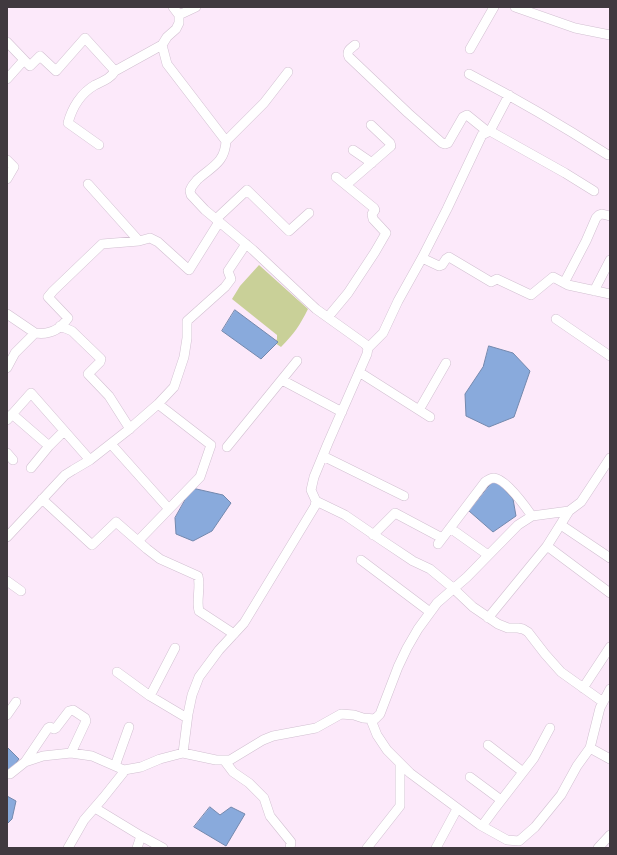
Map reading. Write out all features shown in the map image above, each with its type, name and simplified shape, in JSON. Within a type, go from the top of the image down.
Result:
[{"type":"street","points":[[100,145],[68,123],[70,116],[83,94],[93,86],[111,77],[115,72],[162,46],[167,37],[176,29],[179,23],[180,15],[173,7]]},
{"type":"street","points":[[180,15],[196,7]]},
{"type":"street","points":[[470,49],[494,7]]},
{"type":"street","points":[[515,7],[575,28],[610,35]]},
{"type":"street","points":[[7,42],[30,66],[40,56],[56,71],[85,38],[115,72]]},
{"type":"street","points":[[355,44],[348,51],[347,54],[349,58],[442,143],[448,143],[462,117],[467,115],[489,132],[565,173],[594,191]]},
{"type":"street","points":[[162,46],[167,64],[226,141],[226,149],[223,157],[193,185],[190,190],[191,195],[316,309],[353,334],[368,348]]},
{"type":"street","points":[[7,79],[24,60]]},
{"type":"street","points":[[226,141],[264,103],[288,72]]},
{"type":"street","points":[[469,74],[509,95],[610,155]]},
{"type":"street","points":[[509,95],[489,132],[482,135],[468,166],[383,333],[368,348],[367,354],[314,477],[310,490],[316,501],[345,515],[413,561],[430,569],[473,607],[488,618],[508,628],[518,628],[528,632],[561,672],[603,702]]},
{"type":"street","points":[[346,185],[391,146],[390,143],[371,125]]},
{"type":"street","points":[[353,150],[372,163]]},
{"type":"street","points":[[7,160],[14,167],[7,179]]},
{"type":"street","points":[[328,317],[348,293],[386,233],[373,219],[372,216],[375,210],[374,208],[336,177]]},
{"type":"street","points":[[88,184],[139,240]]},
{"type":"street","points":[[7,314],[35,333],[40,334],[51,333],[65,323],[68,318],[48,297],[53,290],[102,244],[150,238],[158,242],[189,270],[218,220],[247,190],[289,231],[309,213]]},
{"type":"street","points":[[564,283],[596,218],[602,214],[610,216]]},
{"type":"street","points":[[7,537],[65,476],[90,460],[130,429],[158,404],[174,387],[184,357],[187,338],[187,321],[225,287],[231,279],[228,271],[246,244]]},
{"type":"street","points":[[422,258],[439,266],[442,265],[449,257],[491,282],[497,279],[531,295],[553,277],[568,285],[610,294]]},
{"type":"street","points":[[594,291],[610,260]]},
{"type":"street","points":[[556,319],[610,356]]},
{"type":"street","points":[[60,326],[72,331],[102,359],[88,374],[109,396],[130,429]]},
{"type":"street","points":[[7,368],[15,353],[35,333]]},
{"type":"street","points":[[227,447],[298,361]]},
{"type":"street","points":[[419,410],[446,363]]},
{"type":"street","points":[[359,372],[430,417]]},
{"type":"street","points":[[282,380],[342,412]]},
{"type":"street","points":[[49,446],[10,417],[31,393],[90,460]]},
{"type":"street","points":[[138,541],[200,477],[212,445],[158,404]]},
{"type":"street","points":[[31,468],[49,446],[64,431]]},
{"type":"street","points":[[111,444],[169,509]]},
{"type":"street","points":[[323,456],[404,496]]},
{"type":"street","points":[[25,762],[43,756],[71,752],[92,756],[124,770],[141,767],[160,759],[183,753],[216,760],[230,760],[273,736],[316,728],[341,714],[354,715],[372,720],[375,719],[380,714],[407,648],[436,603],[467,577],[518,525],[532,516],[568,511],[581,502],[610,458]]},
{"type":"street","points":[[373,535],[396,513],[440,541],[485,482],[490,478],[499,479],[517,495],[532,516]]},
{"type":"street","points":[[42,499],[92,545],[116,522],[160,559],[198,576],[199,612],[234,634]]},
{"type":"street","points":[[183,753],[187,718],[192,695],[199,677],[219,650],[244,623],[311,514],[316,501]]},
{"type":"street","points":[[488,618],[547,546],[561,525],[568,511]]},
{"type":"street","points":[[561,525],[610,558]]},
{"type":"street","points":[[450,528],[488,556]]},
{"type":"street","points":[[547,546],[610,593]]},
{"type":"street","points":[[361,560],[430,612]]},
{"type":"street","points":[[7,581],[21,591]]},
{"type":"street","points":[[583,688],[610,647]]},
{"type":"street","points":[[150,696],[175,648]]},
{"type":"street","points":[[117,672],[150,696],[187,718]]},
{"type":"street","points":[[372,720],[377,735],[387,750],[410,773],[457,809],[510,844],[519,842],[535,827],[561,795],[577,766],[590,748],[600,708],[610,689]]},
{"type":"street","points":[[7,714],[16,702]]},
{"type":"street","points":[[7,774],[10,774],[25,762],[48,728],[56,728],[69,711],[73,710],[85,718],[86,721],[71,752]]},
{"type":"street","points":[[115,766],[129,727]]},
{"type":"street","points":[[482,826],[534,758],[550,728]]},
{"type":"street","points":[[488,745],[523,772]]},
{"type":"street","points":[[590,748],[610,759]]},
{"type":"street","points":[[224,760],[233,772],[249,783],[264,798],[270,816],[291,842],[290,848]]},
{"type":"street","points":[[367,848],[400,806],[400,763]]},
{"type":"street","points":[[68,848],[84,820],[124,770]]},
{"type":"street","points":[[470,777],[501,800]]},
{"type":"street","points":[[95,808],[162,848]]},
{"type":"street","points":[[436,848],[457,809]]},
{"type":"street","points":[[598,848],[610,834]]},
{"type":"street","points":[[137,848],[141,836]]},
{"type":"green space","points":[[259,265],[308,309],[290,338],[281,347],[275,343],[277,335],[232,299],[240,286]]},
{"type":"water","points":[[235,310],[278,342],[261,359],[222,331]]},
{"type":"water","points":[[489,346],[513,353],[530,371],[514,417],[489,427],[466,416],[465,394],[483,367]]},
{"type":"water","points":[[495,479],[513,499],[516,516],[493,532],[469,511]]},
{"type":"water","points":[[192,488],[223,495],[231,503],[212,531],[193,541],[176,534],[175,518]]},
{"type":"water","points":[[7,747],[19,759],[14,766],[7,771]]},
{"type":"water","points":[[7,796],[16,801],[12,819],[7,824]]},
{"type":"water","points":[[210,807],[220,815],[231,807],[245,814],[226,846],[194,827]]}]
